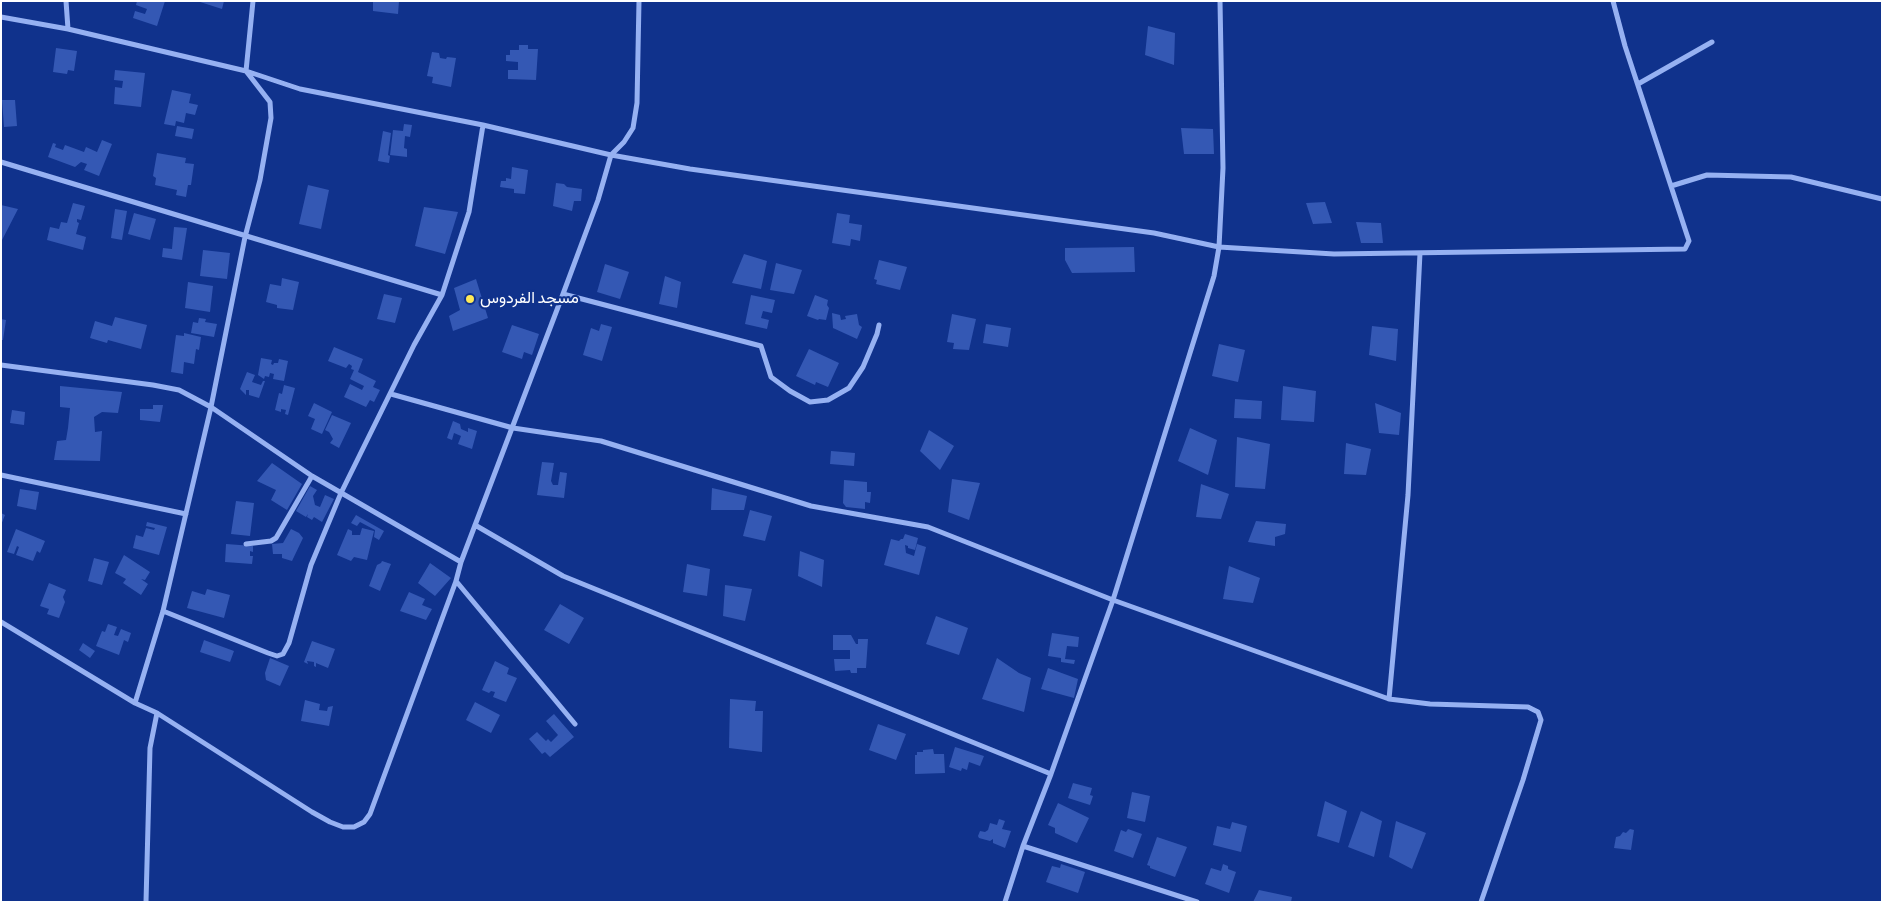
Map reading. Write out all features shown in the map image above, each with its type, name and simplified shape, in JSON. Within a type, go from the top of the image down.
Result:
[{"type":"street","points":[[66,1],[68,29]]},
{"type":"street","points":[[135,702],[163,611],[211,407],[245,237],[260,180],[271,118],[270,102],[246,71],[253,1]]},
{"type":"street","points":[[1,622],[135,702],[157,713],[330,822],[343,827],[354,827],[364,822],[370,814],[456,581],[461,562],[598,200],[611,155],[624,142],[633,128],[637,104],[639,1]]},
{"type":"street","points":[[1005,902],[1023,846],[1051,774],[1113,600],[1214,276],[1219,247],[1223,168],[1220,1]]},
{"type":"street","points":[[1,17],[68,29],[246,71],[300,89],[483,125],[611,155],[699,171],[1144,232],[1219,247],[1334,254],[1685,249],[1689,241],[1613,1]]},
{"type":"street","points":[[1638,84],[1712,42]]},
{"type":"street","points":[[163,611],[268,654],[277,656],[283,654],[289,643],[311,566],[341,493],[414,345],[442,296],[469,212],[483,125]]},
{"type":"street","points":[[1,162],[442,296]]},
{"type":"street","points":[[1671,186],[1707,175],[1791,177],[1882,200]]},
{"type":"street","points":[[1389,699],[1408,495],[1420,253]]},
{"type":"street","points":[[563,294],[761,346],[771,377],[790,391],[810,402],[828,400],[849,388],[863,367],[879,325]]},
{"type":"street","points":[[1,365],[179,390],[211,407],[312,476],[461,562]]},
{"type":"street","points":[[391,394],[512,428],[601,441],[811,506],[928,527],[1113,600],[1389,699],[1430,704],[1528,707],[1538,712],[1541,720],[1538,734],[1481,902]]},
{"type":"street","points":[[1,475],[186,514]]},
{"type":"street","points":[[246,544],[271,541],[276,538],[312,476]]},
{"type":"street","points":[[475,525],[563,576],[1051,774]]},
{"type":"street","points":[[456,581],[575,724]]},
{"type":"street","points":[[146,902],[150,748],[157,713]]},
{"type":"street","points":[[1023,846],[1197,902]]},
{"type":"building","points":[[137,1],[165,1],[157,26],[133,18],[135,11],[145,14],[147,9],[136,5]]},
{"type":"building","points":[[197,1],[224,1],[222,9]]},
{"type":"building","points":[[373,1],[399,1],[398,14],[373,11]]},
{"type":"building","points":[[1148,26],[1175,33],[1174,65],[1145,55]]},
{"type":"building","points":[[519,45],[528,45],[528,49],[538,49],[536,80],[508,79],[508,70],[518,70],[518,62],[506,61],[506,55],[510,55],[510,50],[519,50]]},
{"type":"building","points":[[56,48],[77,51],[74,71],[68,70],[67,74],[53,72]]},
{"type":"building","points":[[432,52],[439,53],[440,58],[456,58],[451,87],[432,83],[433,77],[427,76]]},
{"type":"building","points":[[115,70],[145,73],[141,107],[114,104],[115,87],[122,88],[123,81],[114,80]]},
{"type":"building","points":[[172,90],[191,94],[189,103],[198,105],[195,115],[186,113],[184,123],[176,121],[175,126],[164,124]]},
{"type":"building","points":[[2,100],[15,100],[17,126],[4,127]]},
{"type":"building","points":[[404,124],[412,125],[410,137],[405,136],[404,148],[407,149],[407,157],[390,155],[393,130],[403,131]]},
{"type":"building","points":[[177,126],[194,129],[192,139],[175,136]]},
{"type":"building","points":[[1181,128],[1213,129],[1214,154],[1184,154]]},
{"type":"building","points":[[383,131],[391,133],[388,155],[390,156],[389,163],[378,161]]},
{"type":"building","points":[[102,140],[112,144],[99,176],[84,170],[87,164],[81,162],[75,167],[48,157],[53,143],[56,144],[55,147],[63,150],[65,145],[84,152],[86,147],[97,152]]},
{"type":"building","points":[[157,153],[186,158],[185,163],[194,164],[191,185],[188,185],[186,197],[176,195],[177,190],[155,185],[156,178],[153,176]]},
{"type":"building","points":[[512,167],[528,170],[525,194],[514,193],[514,189],[500,187],[501,181],[506,181],[506,178],[511,179]]},
{"type":"building","points":[[556,183],[582,189],[581,201],[574,201],[572,211],[553,206]]},
{"type":"building","points":[[308,185],[329,190],[321,229],[299,224]]},
{"type":"building","points":[[1325,202],[1332,223],[1313,224],[1306,203]]},
{"type":"building","points":[[73,203],[85,206],[81,220],[77,219],[79,223],[76,234],[86,237],[83,250],[47,240],[50,227],[59,229],[61,222],[67,223]]},
{"type":"building","points":[[1,205],[18,209],[1,242]]},
{"type":"building","points":[[424,207],[458,212],[445,254],[415,246]]},
{"type":"building","points":[[115,209],[127,211],[122,240],[111,238]]},
{"type":"building","points":[[134,213],[156,219],[150,240],[128,234]]},
{"type":"building","points":[[837,213],[850,215],[849,223],[862,225],[860,241],[851,239],[850,246],[832,243]]},
{"type":"building","points":[[1356,222],[1381,223],[1383,243],[1361,243]]},
{"type":"building","points":[[174,227],[187,228],[182,260],[162,257],[163,248],[172,249]]},
{"type":"building","points":[[1134,247],[1135,272],[1072,273],[1065,260],[1065,248]]},
{"type":"building","points":[[203,250],[230,253],[227,279],[200,276]]},
{"type":"building","points":[[744,254],[767,261],[761,289],[732,283]]},
{"type":"building","points":[[879,260],[907,267],[900,290],[876,284],[877,280],[874,279]]},
{"type":"building","points":[[776,263],[802,270],[794,294],[770,290]]},
{"type":"building","points":[[605,264],[629,272],[620,299],[597,292]]},
{"type":"building","points":[[665,276],[681,282],[677,308],[659,304]]},
{"type":"building","points":[[282,278],[299,282],[293,310],[277,308],[277,305],[266,302],[270,284],[281,286]]},
{"type":"building","name":"مسجد الفردوس","points":[[476,279],[488,318],[453,331],[449,316],[460,310],[454,288]]},
{"type":"building","points":[[188,282],[213,286],[210,312],[185,308]]},
{"type":"building","points":[[384,294],[402,298],[395,323],[377,319]]},
{"type":"building","points":[[751,295],[775,300],[772,313],[763,311],[761,318],[769,320],[767,329],[745,324]]},
{"type":"building","points":[[815,295],[828,300],[827,305],[829,308],[826,320],[818,320],[807,316]]},
{"type":"building","points":[[832,313],[840,315],[841,320],[846,319],[845,316],[857,314],[859,325],[862,327],[857,339],[833,328]]},
{"type":"building","points":[[952,314],[976,319],[969,350],[953,349],[954,343],[947,342]]},
{"type":"building","points":[[115,317],[147,325],[141,349],[108,340],[107,343],[90,338],[95,321],[112,326]]},
{"type":"building","points":[[199,318],[206,319],[205,322],[217,324],[214,337],[191,333],[193,322],[198,323]]},
{"type":"building","points":[[1,319],[6,320],[3,340],[1,340]]},
{"type":"building","points":[[601,324],[612,327],[602,361],[583,355],[591,328],[599,331]]},
{"type":"building","points":[[986,324],[1011,328],[1008,347],[983,343]]},
{"type":"building","points":[[512,325],[539,334],[532,355],[524,352],[522,359],[502,352]]},
{"type":"building","points":[[1372,326],[1398,329],[1396,361],[1369,355]]},
{"type":"building","points":[[184,333],[201,337],[199,350],[196,349],[194,364],[184,362],[183,374],[171,372],[176,335],[184,336]]},
{"type":"building","points":[[1219,344],[1245,350],[1238,382],[1212,376]]},
{"type":"building","points":[[334,347],[363,359],[358,372],[376,381],[373,387],[380,390],[374,402],[370,400],[366,407],[344,397],[350,384],[362,390],[364,386],[350,379],[354,370],[351,369],[352,366],[349,364],[346,368],[328,361]]},
{"type":"building","points":[[809,349],[839,363],[828,387],[816,382],[815,385],[796,376]]},
{"type":"building","points":[[261,358],[272,360],[271,364],[273,365],[278,363],[279,359],[288,361],[284,381],[273,379],[274,374],[270,373],[269,377],[265,376],[264,379],[258,375]]},
{"type":"building","points":[[247,372],[255,375],[252,382],[261,385],[265,381],[259,398],[249,395],[249,390],[246,390],[246,395],[240,389]]},
{"type":"building","points":[[284,385],[295,388],[288,415],[285,414],[286,410],[281,409],[281,412],[275,410],[279,393],[282,394]]},
{"type":"building","points":[[60,386],[122,392],[118,413],[102,412],[94,417],[95,432],[102,431],[100,461],[54,460],[57,441],[66,440],[70,408],[60,407]]},
{"type":"building","points":[[1283,386],[1316,391],[1314,422],[1281,420]]},
{"type":"building","points":[[1235,399],[1262,401],[1261,419],[1234,418]]},
{"type":"building","points":[[314,403],[332,412],[322,434],[311,429],[315,419],[308,416]]},
{"type":"building","points":[[1375,403],[1401,413],[1399,435],[1379,433]]},
{"type":"building","points":[[153,405],[163,405],[160,422],[140,420],[140,409],[153,409]]},
{"type":"building","points":[[12,410],[25,412],[24,425],[10,423]]},
{"type":"building","points":[[332,415],[351,423],[339,448],[330,443],[333,439],[329,432],[325,430]]},
{"type":"building","points":[[453,421],[460,424],[461,429],[468,432],[468,428],[477,431],[472,449],[458,444],[461,436],[454,433],[452,440],[447,438]]},
{"type":"building","points":[[1190,428],[1217,440],[1208,475],[1178,461]]},
{"type":"building","points":[[929,430],[954,446],[940,470],[920,451]]},
{"type":"building","points":[[1237,437],[1270,444],[1265,489],[1235,487]]},
{"type":"building","points":[[1346,443],[1371,449],[1366,475],[1344,474]]},
{"type":"building","points":[[831,451],[855,453],[854,466],[830,464]]},
{"type":"building","points":[[542,462],[554,463],[551,481],[553,485],[558,485],[560,472],[567,473],[564,498],[537,495]]},
{"type":"building","points":[[272,463],[302,484],[287,510],[271,500],[276,490],[257,481]]},
{"type":"building","points":[[952,479],[980,483],[969,520],[948,512]]},
{"type":"building","points":[[844,480],[867,482],[867,492],[871,492],[870,503],[865,502],[865,509],[846,507],[843,503]]},
{"type":"building","points":[[1201,484],[1229,494],[1221,519],[1196,517]]},
{"type":"building","points":[[310,486],[317,490],[313,496],[315,505],[320,507],[325,495],[334,499],[322,522],[314,517],[312,520],[307,517],[308,514],[306,517],[296,511]]},
{"type":"building","points":[[712,488],[747,496],[744,510],[711,510]]},
{"type":"building","points":[[20,489],[39,492],[36,510],[17,506]]},
{"type":"building","points":[[236,501],[254,503],[250,536],[231,534]]},
{"type":"building","points":[[750,510],[772,516],[765,541],[743,536]]},
{"type":"building","points":[[1,513],[5,515],[1,525]]},
{"type":"building","points":[[356,515],[384,531],[379,540],[374,537],[375,530],[360,522],[357,526],[351,523]]},
{"type":"building","points":[[1256,521],[1286,524],[1285,534],[1275,537],[1275,546],[1248,542]]},
{"type":"building","points":[[147,522],[167,527],[159,555],[133,548],[136,535],[143,537],[146,528],[154,530],[155,528],[146,526]]},
{"type":"building","points":[[362,528],[374,531],[367,560],[354,557],[351,561],[337,555],[348,529],[352,531],[352,535],[360,535]]},
{"type":"building","points":[[16,529],[45,541],[40,553],[37,551],[33,561],[16,555],[19,547],[17,546],[14,554],[7,552]]},
{"type":"building","points":[[291,529],[299,533],[303,538],[292,561],[282,558],[282,554],[273,554],[272,544],[283,543]]},
{"type":"building","points":[[905,534],[918,538],[915,550],[905,545],[906,553],[914,556],[917,544],[926,547],[919,575],[884,565],[891,539],[899,541],[903,539]]},
{"type":"building","points":[[226,544],[253,546],[253,552],[250,551],[250,556],[253,556],[252,564],[225,562]]},
{"type":"building","points":[[800,551],[824,560],[822,587],[798,576]]},
{"type":"building","points":[[124,555],[150,572],[145,580],[141,579],[148,584],[141,595],[123,583],[126,579],[115,573]]},
{"type":"building","points":[[94,558],[109,562],[102,585],[88,581]]},
{"type":"building","points":[[382,561],[391,564],[380,591],[369,586],[377,565]]},
{"type":"building","points":[[430,563],[451,578],[435,596],[418,583]]},
{"type":"building","points":[[687,564],[710,569],[707,596],[683,592]]},
{"type":"building","points":[[1229,566],[1260,578],[1253,603],[1223,599]]},
{"type":"building","points":[[49,583],[66,590],[63,597],[65,602],[59,618],[47,614],[49,609],[40,606]]},
{"type":"building","points":[[725,585],[752,589],[745,621],[723,616]]},
{"type":"building","points":[[207,589],[230,595],[224,618],[187,608],[192,591],[205,595]]},
{"type":"building","points":[[409,592],[425,599],[422,605],[432,609],[426,620],[400,611]]},
{"type":"building","points":[[560,604],[584,618],[569,644],[544,630]]},
{"type":"building","points":[[936,616],[968,628],[959,655],[926,644]]},
{"type":"building","points":[[108,624],[117,627],[114,635],[118,636],[121,629],[131,633],[128,642],[124,640],[119,655],[96,646],[102,631],[105,632]]},
{"type":"building","points":[[1052,633],[1079,637],[1078,647],[1067,646],[1065,659],[1075,660],[1074,664],[1061,662],[1061,658],[1048,656]]},
{"type":"building","points":[[833,635],[851,635],[856,644],[858,644],[858,639],[868,639],[866,668],[857,668],[857,673],[851,673],[850,670],[835,671],[834,659],[850,659],[850,650],[833,650]]},
{"type":"building","points":[[204,640],[234,651],[230,662],[200,652]]},
{"type":"building","points":[[312,641],[335,649],[328,668],[316,663],[316,667],[314,662],[307,661],[308,664],[304,662]]},
{"type":"building","points":[[83,643],[95,651],[90,658],[79,650]]},
{"type":"building","points":[[270,658],[289,666],[280,686],[266,680],[265,673]]},
{"type":"building","points":[[997,658],[1019,673],[1031,678],[1024,712],[982,699]]},
{"type":"building","points":[[495,661],[509,668],[507,674],[517,678],[506,702],[493,697],[495,692],[491,691],[489,693],[482,690]]},
{"type":"building","points":[[1048,668],[1078,679],[1074,698],[1041,689]]},
{"type":"building","points":[[730,699],[756,701],[755,711],[763,711],[762,752],[729,748]]},
{"type":"building","points":[[305,700],[320,704],[319,710],[327,711],[328,707],[333,706],[329,726],[301,721]]},
{"type":"building","points":[[475,702],[500,715],[491,733],[466,720]]},
{"type":"building","points":[[554,714],[574,737],[550,757],[545,752],[542,754],[529,739],[537,732],[546,741],[548,739],[551,742],[558,735],[546,721]]},
{"type":"building","points":[[878,724],[906,734],[896,760],[869,750]]},
{"type":"building","points":[[955,747],[984,756],[980,766],[969,762],[967,770],[962,768],[961,771],[949,767]]},
{"type":"building","points":[[933,749],[934,754],[944,754],[945,773],[915,774],[915,755],[917,755],[917,752]]},
{"type":"building","points":[[1073,783],[1092,788],[1090,795],[1093,796],[1090,805],[1068,798]]},
{"type":"building","points":[[1132,792],[1150,796],[1145,822],[1127,818]]},
{"type":"building","points":[[1325,801],[1347,811],[1339,843],[1317,836]]},
{"type":"building","points":[[1058,803],[1089,818],[1077,843],[1055,833],[1055,828],[1048,825]]},
{"type":"building","points":[[1361,811],[1382,821],[1374,857],[1348,847]]},
{"type":"building","points":[[999,819],[1005,821],[1002,829],[1011,831],[1005,848],[993,843],[993,839],[990,841],[978,836],[980,831],[985,832],[988,830],[990,823],[997,825]]},
{"type":"building","points":[[1396,821],[1426,833],[1412,869],[1389,857]]},
{"type":"building","points":[[1232,822],[1247,826],[1241,852],[1213,845],[1217,826],[1230,829]]},
{"type":"building","points":[[1128,829],[1142,834],[1133,858],[1114,851],[1121,830],[1126,832]]},
{"type":"building","points":[[1630,829],[1634,830],[1631,850],[1614,848],[1616,837]]},
{"type":"building","points":[[1157,837],[1187,847],[1175,877],[1150,868],[1147,865]]},
{"type":"building","points":[[1061,864],[1085,872],[1078,893],[1046,882],[1052,866],[1060,868]]},
{"type":"building","points":[[1223,864],[1228,866],[1228,869],[1236,872],[1229,893],[1205,884],[1211,868],[1221,871]]},
{"type":"building","points":[[1259,890],[1292,897],[1291,902],[1253,902]]},
{"type":"place","name":"مسجد الفردوس","points":[[470,299]]}]
